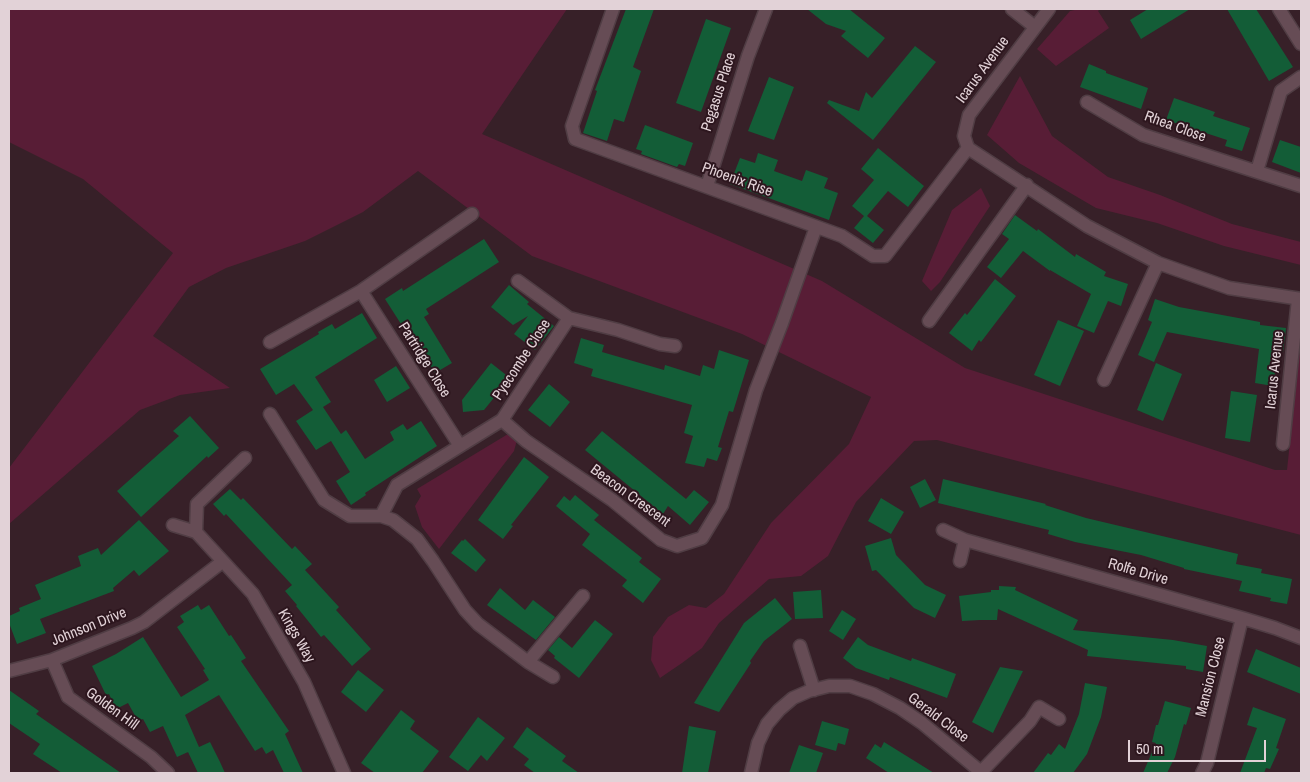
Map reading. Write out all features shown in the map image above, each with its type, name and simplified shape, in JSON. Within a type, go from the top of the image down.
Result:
[{"type":"street","name":"Phoenix Rise","points":[[613,9],[572,126],[575,139],[842,236],[874,256],[885,256],[968,148]]},
{"type":"street","name":"Pegasus Place","points":[[707,186],[748,56],[766,9]]},
{"type":"street","points":[[1012,9],[1035,27]]},
{"type":"street","name":"Icarus Avenue","points":[[1049,9],[969,115],[964,136],[968,148],[1087,226],[1158,263],[1229,288],[1300,299],[1284,444]]},
{"type":"street","points":[[1279,9],[1301,44]]},
{"type":"street","points":[[1257,171],[1282,91],[1301,77]]},
{"type":"street","name":"Rhea Close","points":[[1087,102],[1143,135],[1301,186]]},
{"type":"street","points":[[929,321],[1027,185]]},
{"type":"street","points":[[270,342],[361,291],[472,214]]},
{"type":"street","name":"Beacon Crescent","points":[[502,420],[526,441],[612,500],[661,540],[676,546],[702,538],[722,505],[756,390],[816,227]]},
{"type":"street","points":[[1104,380],[1158,263]]},
{"type":"street","name":"Pyecombe Close","points":[[518,281],[569,318],[618,330],[660,344],[675,346]]},
{"type":"street","name":"Partridge Close","points":[[361,291],[460,446]]},
{"type":"street","name":"Pyecombe Close","points":[[502,420],[569,318]]},
{"type":"street","points":[[270,414],[324,500],[350,516],[381,516],[393,520],[416,539],[434,561],[465,610],[478,624],[528,662],[553,677]]},
{"type":"street","points":[[381,516],[397,485],[502,420]]},
{"type":"street","points":[[173,525],[196,532],[197,504],[245,458]]},
{"type":"street","name":"Rolfe Drive","points":[[943,530],[965,540],[1242,618],[1301,638]]},
{"type":"street","name":"Kings Way","points":[[196,532],[253,594],[304,682],[344,773]]},
{"type":"street","points":[[960,561],[965,540]]},
{"type":"street","name":"Johnson Drive","points":[[9,671],[52,660],[132,628],[222,562]]},
{"type":"street","points":[[528,662],[583,596]]},
{"type":"street","name":"Mansion Close","points":[[1202,773],[1207,763],[1242,618]]},
{"type":"street","points":[[800,646],[814,690]]},
{"type":"street","name":"Golden Hill","points":[[52,660],[68,697],[151,758],[168,773]]},
{"type":"street","name":"Gerald Close","points":[[751,773],[758,743],[767,724],[779,710],[793,698],[814,690],[829,686],[850,686],[873,694],[900,708],[922,723],[981,773]]},
{"type":"street","points":[[981,773],[1030,721],[1039,707],[1059,719]]},
{"type":"shaded area","points":[[9,9],[567,9],[482,134],[822,281],[965,368],[1275,470],[1287,470],[1301,337],[1301,535],[937,440],[914,441],[856,502],[828,556],[801,576],[769,579],[719,623],[702,648],[660,678],[651,660],[653,637],[668,617],[689,605],[706,608],[724,594],[771,523],[849,444],[871,397],[742,334],[532,256],[418,171],[363,212],[305,241],[226,268],[189,287],[153,336],[230,388],[180,395],[140,410],[9,524],[9,468],[173,253],[83,179],[9,142]]},
{"type":"shaded area","points":[[1100,9],[1098,11],[1109,28],[1056,66],[1037,49],[1070,11]]},
{"type":"shaded area","points":[[1020,76],[1052,136],[1108,177],[1160,195],[1232,224],[1301,242],[1301,265],[1224,246],[1157,223],[1096,208],[1019,163],[987,135]]},
{"type":"shaded area","points":[[981,188],[990,206],[940,282],[931,291],[922,281],[952,210]]},
{"type":"shaded area","points":[[508,434],[517,440],[514,451],[439,549],[422,527],[415,506],[421,496],[417,489]]},
{"type":"building","points":[[626,9],[654,9],[633,67],[641,71],[624,122],[614,119],[607,141],[583,133],[597,91],[595,90]]},
{"type":"building","points":[[807,9],[849,9],[885,38],[868,58],[841,36],[846,31],[826,24]]},
{"type":"building","points":[[1148,9],[1190,9],[1141,39],[1130,20]]},
{"type":"building","points":[[1227,9],[1256,9],[1293,67],[1269,81]]},
{"type":"building","points":[[706,19],[731,28],[701,112],[676,103]]},
{"type":"building","points":[[915,46],[936,62],[873,140],[827,103],[829,100],[859,111],[866,92],[872,98]]},
{"type":"building","points":[[1089,64],[1106,71],[1106,73],[1148,88],[1141,109],[1080,87]]},
{"type":"building","points":[[769,77],[794,87],[774,140],[748,131]]},
{"type":"building","points":[[1174,98],[1215,112],[1213,116],[1250,128],[1242,151],[1225,146],[1227,140],[1166,120]]},
{"type":"building","points":[[645,125],[693,143],[685,166],[679,164],[677,167],[641,154],[642,151],[636,149]]},
{"type":"building","points":[[1280,140],[1301,147],[1301,173],[1272,162]]},
{"type":"building","points":[[878,148],[924,186],[908,207],[888,191],[867,216],[884,230],[873,243],[854,228],[864,216],[852,206],[874,180],[861,169]]},
{"type":"building","points":[[758,153],[778,160],[774,171],[802,181],[806,170],[828,178],[824,188],[838,193],[829,220],[730,184],[740,158],[755,163]]},
{"type":"building","points":[[1015,215],[1037,231],[1038,229],[1075,257],[1076,254],[1106,272],[1104,276],[1128,284],[1121,306],[1108,301],[1094,333],[1077,326],[1091,294],[1050,271],[1023,251],[1001,278],[987,267],[1009,239],[1002,234]]},
{"type":"building","points":[[484,239],[499,262],[426,309],[429,314],[424,317],[452,363],[435,373],[404,322],[401,324],[385,299],[402,288],[403,291]]},
{"type":"building","points":[[995,279],[1016,296],[972,351],[949,333],[965,313],[967,315]]},
{"type":"building","points":[[509,285],[529,302],[527,304],[554,326],[535,350],[514,334],[528,316],[513,325],[491,307]]},
{"type":"building","points":[[1155,299],[1179,307],[1260,322],[1260,325],[1286,328],[1283,352],[1278,351],[1273,386],[1255,383],[1259,349],[1167,332],[1154,362],[1138,355],[1152,322],[1148,320]]},
{"type":"building","points":[[362,313],[377,338],[315,377],[331,402],[323,407],[341,434],[346,430],[365,459],[394,440],[390,432],[403,424],[407,430],[421,421],[437,446],[365,493],[366,495],[351,505],[336,481],[350,472],[331,441],[316,450],[296,421],[313,410],[294,384],[276,395],[260,369],[319,334],[318,332],[332,324],[335,329]]},
{"type":"building","points":[[1058,320],[1084,331],[1060,386],[1034,375]]},
{"type":"building","points":[[581,338],[604,345],[602,352],[664,370],[665,365],[700,376],[703,365],[714,369],[719,350],[749,360],[733,412],[729,411],[718,447],[722,448],[717,461],[707,458],[704,467],[685,463],[693,436],[684,433],[692,405],[591,376],[593,369],[574,363]]},
{"type":"building","points":[[491,363],[510,378],[484,410],[463,412],[462,400]]},
{"type":"building","points":[[1156,363],[1182,374],[1163,421],[1137,410]]},
{"type":"building","points":[[396,366],[410,388],[387,402],[374,380]]},
{"type":"building","points":[[549,384],[570,402],[550,427],[528,410]]},
{"type":"building","points":[[1231,391],[1257,395],[1250,442],[1225,438]]},
{"type":"building","points":[[190,416],[219,448],[208,458],[207,456],[141,517],[117,491],[179,436],[173,431]]},
{"type":"building","points":[[602,431],[686,499],[694,490],[709,502],[690,525],[668,506],[663,514],[585,450]]},
{"type":"building","points":[[524,457],[549,477],[511,525],[513,526],[503,539],[478,520]]},
{"type":"building","points":[[925,479],[936,500],[920,508],[910,487]]},
{"type":"building","points":[[943,479],[1046,504],[1086,518],[1238,554],[1236,564],[1262,569],[1261,573],[1292,579],[1287,604],[1270,601],[1271,598],[1239,591],[1242,581],[1184,569],[1141,555],[1075,542],[1048,534],[1049,530],[938,503]]},
{"type":"building","points":[[230,489],[241,500],[243,498],[292,549],[295,546],[312,564],[305,570],[339,607],[336,610],[371,649],[352,666],[324,635],[321,637],[296,606],[285,591],[292,585],[226,514],[224,516],[213,504]]},
{"type":"building","points":[[575,495],[599,515],[594,520],[642,558],[639,562],[661,579],[643,603],[622,586],[627,580],[582,545],[590,534],[556,506],[564,496],[570,501]]},
{"type":"building","points":[[881,498],[904,512],[891,534],[868,521]]},
{"type":"building","points":[[139,520],[169,551],[139,576],[134,570],[113,588],[114,591],[40,619],[46,633],[17,644],[9,623],[9,616],[20,611],[19,608],[41,599],[35,585],[81,566],[78,556],[98,548],[101,555]]},
{"type":"building","points":[[891,538],[896,555],[925,585],[946,595],[935,618],[914,608],[876,570],[872,571],[865,546]]},
{"type":"building","points":[[465,539],[486,560],[476,572],[451,553]]},
{"type":"building","points":[[999,586],[1016,587],[1015,590],[1078,620],[1073,630],[1173,640],[1207,646],[1203,672],[1186,669],[1186,666],[1087,656],[1088,650],[998,609],[997,620],[962,621],[959,596],[999,590]]},
{"type":"building","points":[[500,588],[525,610],[533,600],[555,617],[536,640],[487,605]]},
{"type":"building","points":[[821,590],[823,618],[795,619],[793,592]]},
{"type":"building","points":[[775,598],[792,619],[764,641],[719,712],[694,703],[744,623]]},
{"type":"building","points":[[198,605],[201,610],[209,605],[246,658],[241,661],[289,731],[285,734],[303,773],[284,773],[273,750],[266,754],[262,747],[255,751],[219,695],[185,715],[199,747],[177,757],[163,726],[150,732],[143,719],[138,721],[128,703],[116,709],[109,694],[106,695],[92,666],[143,637],[181,697],[209,680],[203,670],[205,669],[177,627],[184,622],[180,616]]},
{"type":"building","points":[[842,610],[856,619],[843,640],[829,631]]},
{"type":"building","points":[[595,620],[613,634],[579,678],[554,658],[555,656],[548,650],[559,637],[572,648]]},
{"type":"building","points":[[858,637],[868,645],[911,661],[912,658],[956,674],[947,698],[890,677],[889,680],[856,668],[843,658]]},
{"type":"building","points":[[1256,649],[1301,668],[1301,694],[1247,672]]},
{"type":"building","points":[[1000,667],[1023,671],[993,733],[972,722]]},
{"type":"building","points":[[358,670],[384,690],[366,712],[341,692]]},
{"type":"building","points":[[1085,683],[1107,687],[1101,717],[1087,754],[1073,773],[1033,773],[1048,753],[1051,755],[1059,744],[1065,749],[1079,714]]},
{"type":"building","points":[[9,690],[39,711],[36,714],[121,773],[62,773],[33,754],[40,744],[9,723]]},
{"type":"building","points":[[1165,701],[1191,708],[1186,725],[1184,724],[1175,757],[1167,773],[1143,773],[1156,743],[1152,742]]},
{"type":"building","points":[[1253,707],[1286,719],[1276,748],[1279,749],[1270,769],[1266,768],[1264,773],[1240,773],[1257,728],[1247,725]]},
{"type":"building","points":[[401,710],[415,721],[410,729],[439,751],[422,773],[375,773],[361,763]]},
{"type":"building","points":[[478,717],[505,738],[487,761],[481,755],[468,771],[449,757]]},
{"type":"building","points":[[822,721],[849,729],[845,745],[838,743],[836,751],[815,745]]},
{"type":"building","points":[[689,726],[716,731],[708,773],[682,773]]},
{"type":"building","points":[[527,727],[566,756],[562,761],[579,773],[535,773],[524,765],[529,759],[513,747]]},
{"type":"building","points":[[210,742],[225,773],[198,773],[188,752]]},
{"type":"building","points":[[884,742],[934,773],[889,773],[866,758],[875,744],[881,748]]},
{"type":"building","points":[[799,745],[823,753],[816,773],[789,773]]}]
